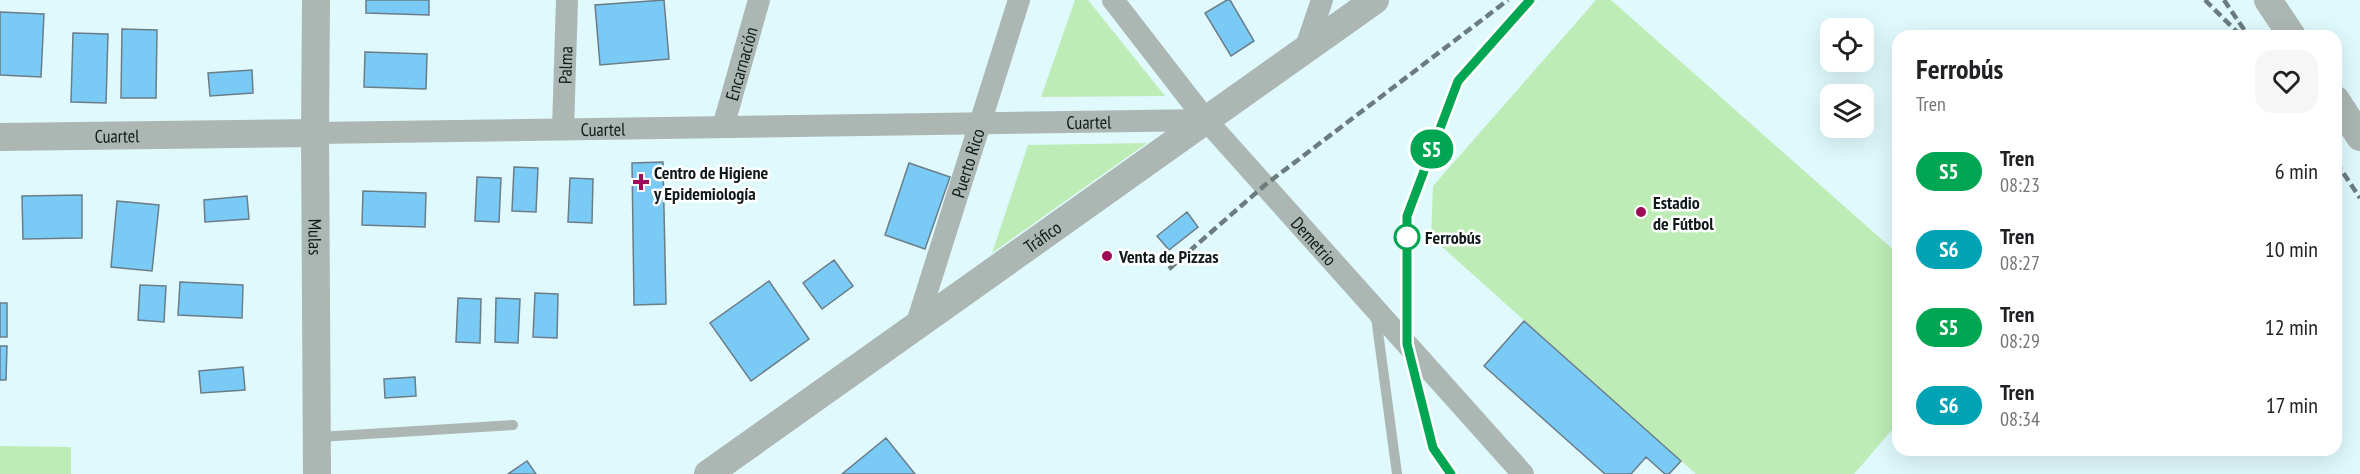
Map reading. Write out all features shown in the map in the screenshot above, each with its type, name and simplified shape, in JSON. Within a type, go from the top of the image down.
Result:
[{"type":"street","name":"Mulas","points":[[316,0],[317,474]]},
{"type":"street","name":"Palma","points":[[563,129],[567,0]]},
{"type":"street","name":"Encarnación","points":[[723,127],[759,0]]},
{"type":"street","name":"Puerto Rico","points":[[916,326],[1019,0]]},
{"type":"street","name":"Demetrio","points":[[1113,0],[1206,120],[1523,474]]},
{"type":"street","points":[[1305,50],[1322,0]]},
{"type":"street","name":"Tráfico","points":[[708,474],[1375,0]]},
{"type":"street","points":[[2268,0],[2288,30]]},
{"type":"street","points":[[2342,109],[2360,137]]},
{"type":"street","name":"Cuartel","points":[[0,137],[1206,120]]},
{"type":"lane","points":[[1375,308],[1396,474]]},
{"type":"lane","points":[[316,437],[513,424]]},
{"type":"green space","points":[[1075,0],[1088,0],[1165,96],[1041,97]]},
{"type":"green space","name":"Estadio de Fútbol","points":[[1596,0],[1611,0],[1892,249],[1892,430],[1854,474],[1696,474],[1431,237],[1433,186]]},
{"type":"green space","points":[[1147,143],[992,253],[1028,145]]},
{"type":"green space","points":[[0,446],[71,447],[71,474],[0,474]]},
{"type":"building","points":[[366,0],[429,0],[429,15],[366,13]]},
{"type":"building","points":[[664,0],[669,59],[600,65],[595,5]]},
{"type":"building","points":[[1230,0],[1254,41],[1231,56],[1205,13]]},
{"type":"building","points":[[0,12],[44,14],[41,77],[0,75]]},
{"type":"building","points":[[122,29],[157,30],[156,98],[121,98]]},
{"type":"building","points":[[73,33],[108,34],[106,103],[71,102]]},
{"type":"building","points":[[365,52],[427,54],[426,89],[364,87]]},
{"type":"building","points":[[252,70],[253,93],[210,96],[208,73]]},
{"type":"building","points":[[663,162],[666,304],[634,305],[632,163]]},
{"type":"building","points":[[909,163],[950,177],[925,249],[885,235]]},
{"type":"building","points":[[514,167],[538,168],[536,212],[512,211]]},
{"type":"building","points":[[477,177],[501,178],[499,222],[475,221]]},
{"type":"building","points":[[570,178],[593,179],[592,223],[568,222]]},
{"type":"building","points":[[363,191],[426,193],[425,227],[362,225]]},
{"type":"building","points":[[82,195],[82,238],[23,239],[22,196]]},
{"type":"building","points":[[247,196],[249,219],[205,222],[204,200]]},
{"type":"building","points":[[117,201],[159,205],[152,271],[111,267]]},
{"type":"building","points":[[1187,212],[1198,227],[1169,250],[1157,236]]},
{"type":"building","points":[[834,260],[853,286],[822,309],[803,283]]},
{"type":"building","points":[[769,281],[809,339],[751,381],[710,323]]},
{"type":"building","points":[[180,282],[243,285],[242,318],[178,315]]},
{"type":"building","points":[[140,285],[166,286],[164,322],[138,320]]},
{"type":"building","points":[[535,293],[558,294],[557,338],[533,337]]},
{"type":"building","points":[[458,298],[481,299],[480,343],[456,342]]},
{"type":"building","points":[[496,298],[520,299],[518,343],[495,342]]},
{"type":"building","points":[[0,303],[7,303],[7,337],[0,337]]},
{"type":"building","points":[[1524,321],[1681,461],[1669,474],[1665,474],[1646,457],[1631,474],[1605,474],[1484,366]]},
{"type":"building","points":[[0,346],[7,346],[6,380],[0,380]]},
{"type":"building","points":[[243,367],[245,390],[201,393],[199,371]]},
{"type":"building","points":[[415,377],[416,396],[385,398],[384,379]]},
{"type":"building","points":[[886,438],[915,474],[842,474]]},
{"type":"building","points":[[527,461],[536,474],[508,474]]},
{"type":"railway","points":[[1169,269],[1265,185],[1508,0]]},
{"type":"railway","points":[[1450,474],[1433,448],[1407,344],[1407,216],[1458,81],[1530,0]]},
{"type":"railway","points":[[2205,0],[2235,30]]},
{"type":"railway","points":[[2224,0],[2244,30]]},
{"type":"railway","points":[[2342,171],[2360,198]]},
{"type":"train","name":"S5","points":[[1451,474],[1433,448],[1407,344],[1407,216],[1458,81],[1530,0]]},
{"type":"place","name":"Centro de Higiene y Epidemiología","points":[[641,182]]},
{"type":"place","name":"Estadio de Fútbol","points":[[1641,212]]},
{"type":"place","name":"Ferrobús","points":[[1407,237]]},
{"type":"place","name":"Venta de Pizzas","points":[[1107,256]]}]
